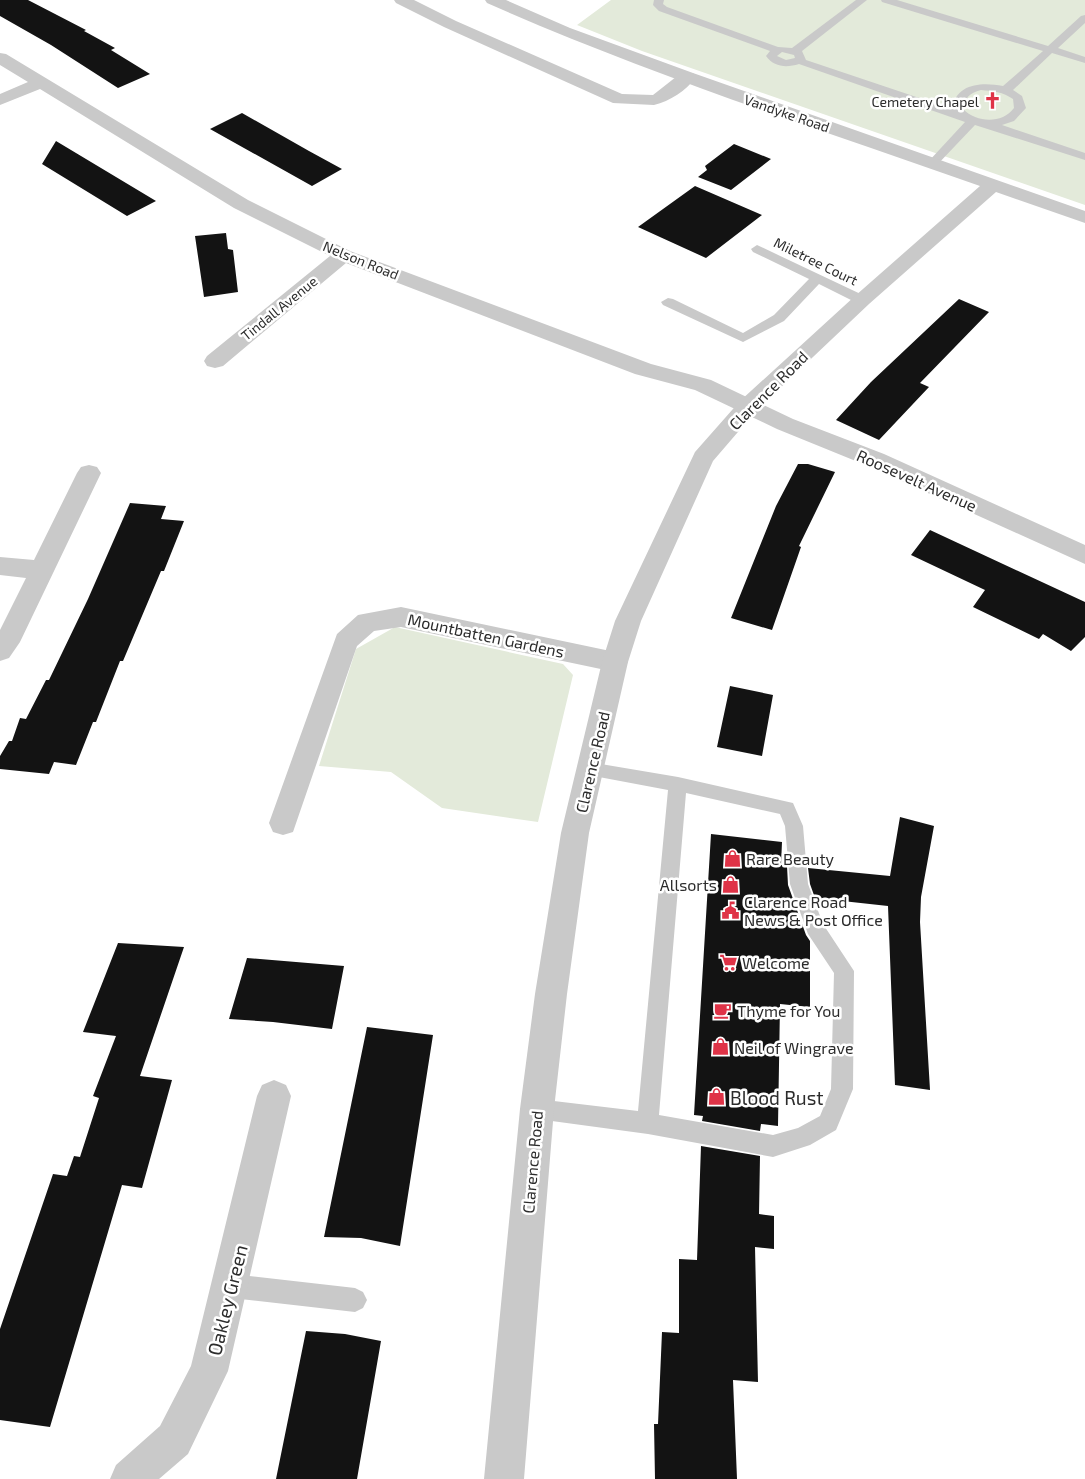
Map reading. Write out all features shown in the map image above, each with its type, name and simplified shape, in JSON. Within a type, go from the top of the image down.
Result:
[{"type":"street","points":[[402,0],[450,24],[619,98],[654,100],[663,97],[687,77]]},
{"type":"street","name":"Vandyke Road","points":[[493,0],[564,31],[687,77],[992,186],[1085,217]]},
{"type":"street","name":"Nelson Road","points":[[0,58],[241,204],[343,255],[643,369],[703,385],[748,406]]},
{"type":"street","points":[[0,100],[40,83]]},
{"type":"street","name":"Clarence Road","points":[[504,1479],[537,1109],[551,994],[574,842],[589,769],[615,662],[628,621],[703,458],[748,406],[862,300],[992,186]]},
{"type":"street","name":"Tindall Avenue","points":[[214,361],[343,255]]},
{"type":"street","name":"Roosevelt Avenue","points":[[748,406],[785,424],[876,460],[1085,556]]},
{"type":"street","points":[[0,651],[7,642],[89,472]]},
{"type":"street","points":[[0,566],[42,570]]},
{"type":"street","name":"Mountbatten Gardens","points":[[283,823],[346,641],[367,622],[402,617],[615,662]]},
{"type":"street","name":"Oakley Green","points":[[130,1479],[174,1440],[209,1371],[231,1286],[274,1096]]},
{"type":"lane","points":[[659,0],[658,5],[664,9],[972,121],[1085,157]]},
{"type":"lane","points":[[797,56],[861,0],[875,3],[886,0],[1085,60]]},
{"type":"lane","points":[[1007,89],[1085,18]]},
{"type":"lane","points":[[991,87],[1007,89],[1018,98],[1020,108],[1014,118],[989,123],[972,121],[957,110],[958,98],[965,92],[991,87]]},
{"type":"lane","points":[[932,164],[972,121]]},
{"type":"lane","name":"Miletree Court","points":[[757,249],[862,300]]},
{"type":"lane","points":[[668,302],[743,338],[779,318],[818,278]]},
{"type":"lane","points":[[537,1109],[648,1123],[773,1146],[802,1137],[828,1123],[842,1089],[844,971],[815,928],[799,884],[794,826],[787,808],[678,784],[589,769]]},
{"type":"lane","points":[[648,1123],[678,784]]},
{"type":"lane","points":[[231,1286],[354,1300]]},
{"type":"green space","points":[[611,0],[1085,0],[1085,205],[642,51],[577,25]]},
{"type":"green space","points":[[395,627],[563,664],[573,675],[538,822],[442,808],[391,772],[319,766],[356,649]]},
{"type":"building","points":[[0,0],[28,0],[86,30],[84,31],[115,48],[111,50],[150,74],[118,88],[51,45],[0,16]]},
{"type":"building","points":[[242,113],[342,169],[312,186],[210,129]]},
{"type":"building","points":[[56,141],[156,201],[127,216],[42,164]]},
{"type":"building","points":[[734,144],[771,159],[731,190],[698,177],[707,170],[705,166]]},
{"type":"building","points":[[695,186],[762,215],[706,258],[638,227]]},
{"type":"building","points":[[226,233],[228,249],[233,250],[238,292],[204,297],[195,236]]},
{"type":"building","points":[[959,299],[989,312],[920,383],[929,387],[879,440],[836,420],[871,382]]},
{"type":"building","points":[[798,464],[808,464],[835,472],[799,546],[801,547],[772,630],[731,618],[776,506]]},
{"type":"building","points":[[130,503],[166,506],[161,519],[184,521],[164,571],[161,571],[123,661],[120,661],[96,722],[93,722],[76,765],[54,762],[49,774],[0,769],[0,756],[9,741],[12,741],[20,718],[26,719],[46,680],[49,680],[88,599]]},
{"type":"building","points":[[930,530],[1085,602],[1085,637],[1071,651],[1043,634],[1039,639],[973,607],[985,590],[911,555]]},
{"type":"building","points":[[730,686],[773,695],[762,756],[717,747]]},
{"type":"building","points":[[900,817],[934,826],[921,897],[920,922],[930,1090],[895,1085],[888,906],[815,898],[810,884],[808,868],[890,876]]},
{"type":"building","points":[[711,834],[782,842],[781,865],[787,866],[788,885],[806,935],[810,941],[810,1007],[780,1004],[778,1126],[761,1124],[760,1131],[702,1121],[703,1116],[694,1115]]},
{"type":"building","points":[[118,943],[184,947],[140,1076],[172,1080],[142,1188],[122,1185],[50,1427],[0,1420],[0,1329],[53,1174],[67,1176],[74,1156],[80,1157],[99,1098],[93,1096],[116,1036],[83,1032]]},
{"type":"building","points":[[247,958],[344,966],[332,1029],[229,1019]]},
{"type":"building","points":[[367,1027],[433,1035],[400,1246],[361,1238],[324,1237]]},
{"type":"building","points":[[701,1146],[760,1156],[759,1214],[774,1216],[774,1249],[755,1247],[758,1382],[733,1380],[737,1479],[655,1479],[654,1424],[658,1424],[662,1332],[679,1333],[679,1259],[697,1260]]},
{"type":"building","points":[[306,1331],[345,1334],[381,1341],[357,1479],[276,1479]]},
{"type":"place","name":"Cemetery Chapel","points":[[993,101]]},
{"type":"place","name":"Rare Beauty","points":[[732,858]]},
{"type":"place","name":"Allsorts","points":[[731,884]]},
{"type":"place","name":"Clarence Road News & Post Office","points":[[730,910]]},
{"type":"place","name":"Welcome","points":[[728,962]]},
{"type":"place","name":"Thyme for You","points":[[723,1010]]},
{"type":"place","name":"Neil of Wingrave","points":[[720,1047]]},
{"type":"place","name":"Blood Rust","points":[[716,1097]]}]
